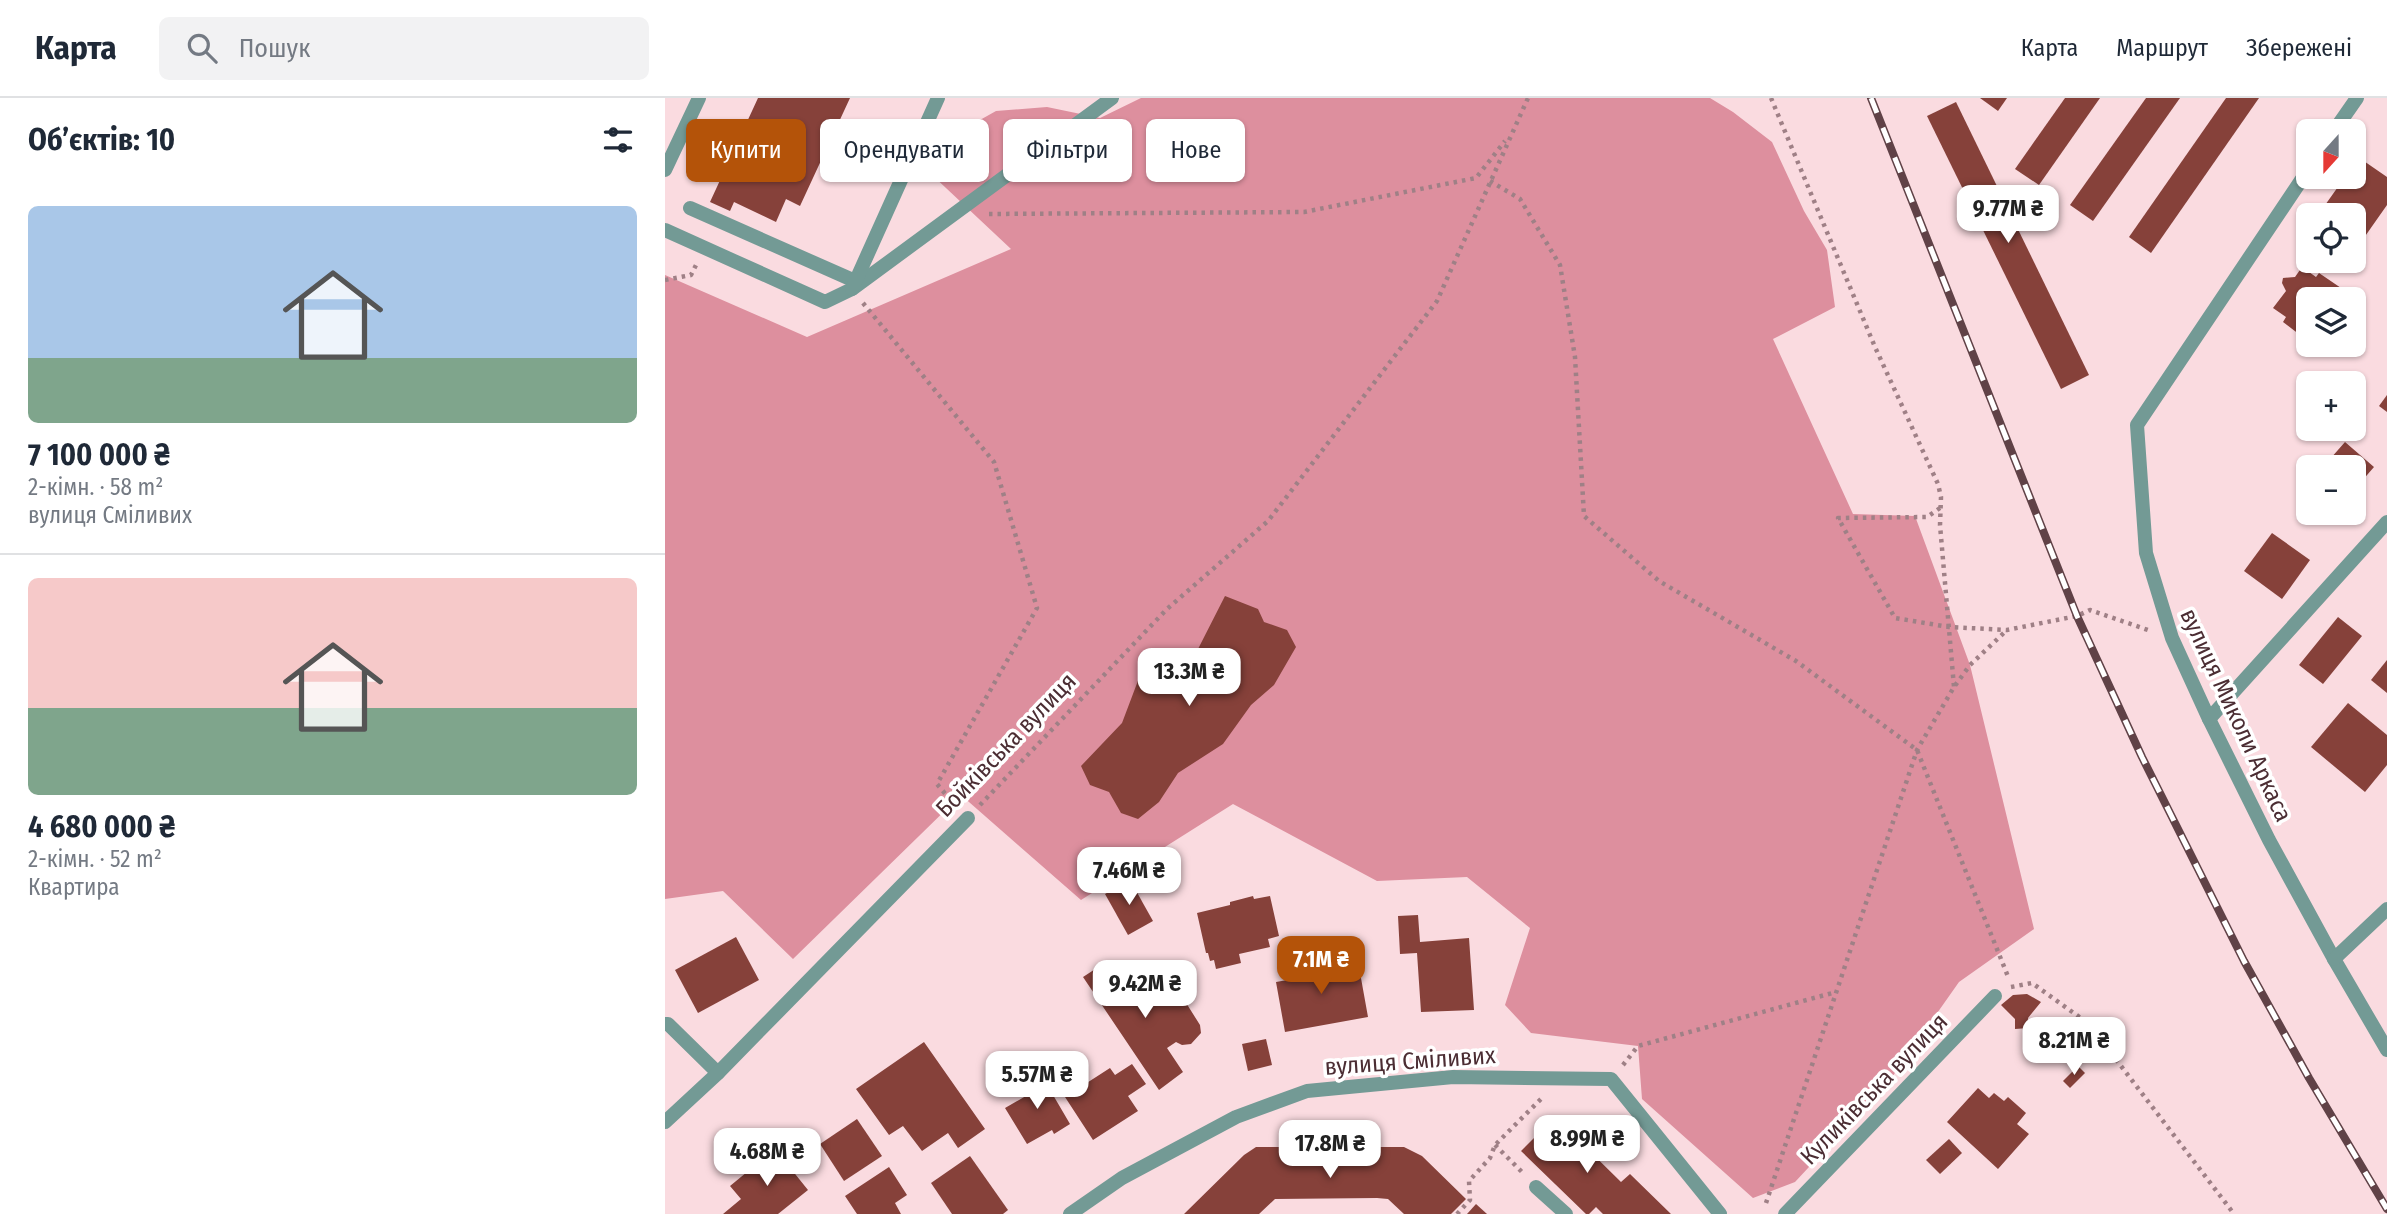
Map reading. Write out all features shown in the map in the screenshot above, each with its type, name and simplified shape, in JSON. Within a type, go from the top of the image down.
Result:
[{"type":"street","points":[[665,170],[699,98]]},
{"type":"street","points":[[853,285],[938,98]]},
{"type":"street","points":[[665,230],[825,302],[953,215],[1112,98]]},
{"type":"street","points":[[2343,119],[2357,98]]},
{"type":"street","name":"вулиця Миколи Аркаса","points":[[2296,188],[2137,425],[2146,553],[2172,638],[2209,719],[2269,840],[2333,959],[2387,1050]]},
{"type":"street","points":[[690,208],[853,285]]},
{"type":"street","points":[[2209,719],[2387,522]]},
{"type":"street","name":"Бойківська вулиця","points":[[665,1122],[718,1073],[965,815]]},
{"type":"street","points":[[2333,959],[2387,909]]},
{"type":"street","name":"Куликівська вулиця","points":[[1785,1214],[1995,996]]},
{"type":"street","points":[[665,1024],[679,1033],[718,1073]]},
{"type":"street","name":"вулиця Сміливих","points":[[1070,1214],[1122,1178],[1235,1117],[1307,1091],[1453,1077],[1612,1079]]},
{"type":"street","points":[[1612,1079],[1720,1214]]},
{"type":"street","points":[[1536,1187],[1566,1214]]},
{"type":"path","name":"Бойківська вулиця","points":[[965,815],[1167,609],[1268,521],[1437,301],[1528,98]]},
{"type":"path","points":[[1771,98],[1875,348],[1938,484],[1954,687]]},
{"type":"path","points":[[953,215],[1304,212],[1476,178],[1510,135]]},
{"type":"path","points":[[1490,181],[1520,199],[1560,265],[1575,357],[1584,516],[1659,581],[1796,661],[1917,750],[2012,987]]},
{"type":"path","points":[[665,280],[691,275],[704,248]]},
{"type":"path","points":[[853,285],[994,462],[1037,608],[937,785],[965,815]]},
{"type":"path","points":[[1940,508],[1927,517],[1838,518],[1895,618],[1949,627],[2007,630],[2077,616],[2090,610],[2172,638]]},
{"type":"path","points":[[1762,1214],[1917,750],[1970,665],[2007,630]]},
{"type":"path","points":[[1995,996],[2012,987],[2032,983],[2089,1024],[2234,1214]]},
{"type":"path","points":[[1612,1079],[1638,1046],[1836,992]]},
{"type":"path","points":[[1457,1214],[1470,1200],[1469,1181],[1490,1158],[1495,1145],[1564,1077]]},
{"type":"path","points":[[1495,1145],[1522,1171]]},
{"type":"shaded area","points":[[1141,98],[1710,98],[1772,142],[1804,211],[1827,250],[1835,307],[1773,339],[1853,514],[1915,516],[1970,665],[2034,929],[1959,982],[1890,1080],[1795,1182],[1753,1198],[1642,1099],[1638,1046],[1531,1033],[1505,1005],[1530,928],[1467,877],[1377,881],[1233,804],[1081,900],[961,795],[793,959],[723,891],[665,899],[665,275],[807,337],[1011,249],[940,182],[989,182],[989,119],[982,119],[996,111],[1047,107],[1100,118]]},
{"type":"building","points":[[758,98],[850,98],[840,119],[820,119],[820,163],[800,206],[786,199],[776,222],[734,202],[730,211],[710,202],[719,182],[806,182],[806,119],[748,119]]},
{"type":"building","points":[[1980,98],[2007,98],[1998,111]]},
{"type":"building","points":[[2065,98],[2100,98],[2039,185],[2015,169]]},
{"type":"building","points":[[2146,98],[2180,98],[2093,221],[2070,205]]},
{"type":"building","points":[[2226,98],[2259,98],[2151,253],[2129,237]]},
{"type":"building","points":[[1956,102],[2089,375],[2061,389],[1927,116]]},
{"type":"building","points":[[2366,163],[2387,177],[2387,205],[2366,235],[2366,203],[2327,203],[2336,189],[2366,189]]},
{"type":"building","points":[[2298,273],[2310,273],[2316,277],[2319,273],[2340,287],[2296,287],[2296,332],[2283,322],[2286,317],[2273,308],[2286,291],[2283,278],[2295,277]]},
{"type":"building","points":[[2387,395],[2387,412],[2379,406]]},
{"type":"building","points":[[2345,442],[2360,455],[2334,455]]},
{"type":"building","points":[[2366,460],[2374,467],[2366,476]]},
{"type":"building","points":[[2272,533],[2310,560],[2282,599],[2244,571]]},
{"type":"building","points":[[1225,596],[1258,609],[1264,622],[1287,630],[1296,647],[1274,685],[1251,705],[1223,744],[1178,773],[1159,802],[1138,819],[1121,813],[1109,792],[1090,785],[1081,766],[1122,723],[1139,678],[1197,651]]},
{"type":"building","points":[[2338,617],[2362,636],[2323,684],[2299,665]]},
{"type":"building","points":[[2387,660],[2387,693],[2371,680]]},
{"type":"building","points":[[2348,703],[2387,735],[2387,765],[2365,792],[2311,747]]},
{"type":"building","points":[[1130,880],[1153,921],[1128,935],[1105,894]]},
{"type":"building","points":[[1253,896],[1254,899],[1270,896],[1279,936],[1268,939],[1270,947],[1239,954],[1241,963],[1216,969],[1214,960],[1210,961],[1206,953],[1197,913]]},
{"type":"building","points":[[1418,915],[1420,942],[1469,938],[1474,1010],[1421,1012],[1417,953],[1400,954],[1398,916]]},
{"type":"building","points":[[736,937],[759,980],[698,1013],[675,970]]},
{"type":"building","points":[[1310,960],[1313,975],[1332,971],[1331,965],[1356,961],[1368,1017],[1285,1032],[1276,982],[1293,979],[1290,964]]},
{"type":"building","points":[[1124,961],[1152,999],[1183,998],[1200,1025],[1201,1033],[1191,1044],[1182,1045],[1176,1042],[1167,1048],[1183,1072],[1159,1090],[1083,977],[1103,964],[1107,970]]},
{"type":"building","points":[[2027,994],[2041,1002],[2028,1018],[2029,1028],[2015,1029],[2015,1019],[2001,1005],[2013,995]]},
{"type":"building","points":[[1266,1039],[1272,1065],[1248,1071],[1242,1044]]},
{"type":"building","points":[[924,1042],[985,1129],[958,1148],[948,1133],[922,1151],[903,1126],[889,1135],[856,1089]]},
{"type":"building","points":[[1132,1064],[1146,1084],[1128,1096],[1138,1111],[1093,1140],[1065,1097],[1110,1068],[1115,1075]]},
{"type":"building","points":[[2078,1066],[2085,1073],[2070,1088],[2063,1081]]},
{"type":"building","points":[[1039,1071],[1070,1124],[1054,1134],[1052,1130],[1027,1144],[1005,1108],[1031,1093],[1024,1081]]},
{"type":"building","points":[[1978,1088],[1989,1098],[1994,1093],[2004,1101],[2008,1097],[2026,1113],[2017,1124],[2029,1134],[1998,1169],[1947,1122]]},
{"type":"building","points":[[1555,1117],[1621,1182],[1630,1174],[1671,1214],[1603,1214],[1596,1207],[1586,1214],[1521,1151]]},
{"type":"building","points":[[857,1119],[882,1156],[844,1181],[820,1144]]},
{"type":"building","points":[[1949,1139],[1962,1153],[1940,1174],[1926,1160]]},
{"type":"building","points":[[1256,1147],[1404,1147],[1422,1156],[1466,1199],[1451,1214],[1404,1214],[1388,1199],[1377,1198],[1275,1199],[1259,1214],[1184,1214],[1244,1155]]},
{"type":"building","points":[[775,1149],[808,1190],[778,1214],[723,1214],[741,1199],[730,1186]]},
{"type":"building","points":[[970,1156],[1008,1210],[1003,1214],[952,1214],[931,1183]]},
{"type":"building","points":[[889,1167],[907,1195],[895,1203],[901,1214],[857,1214],[845,1196]]},
{"type":"building","points":[[1476,1204],[1487,1214],[1467,1214]]},
{"type":"railway","points":[[1871,98],[2077,616],[2142,757],[2244,961],[2309,1078],[2387,1209]]}]
